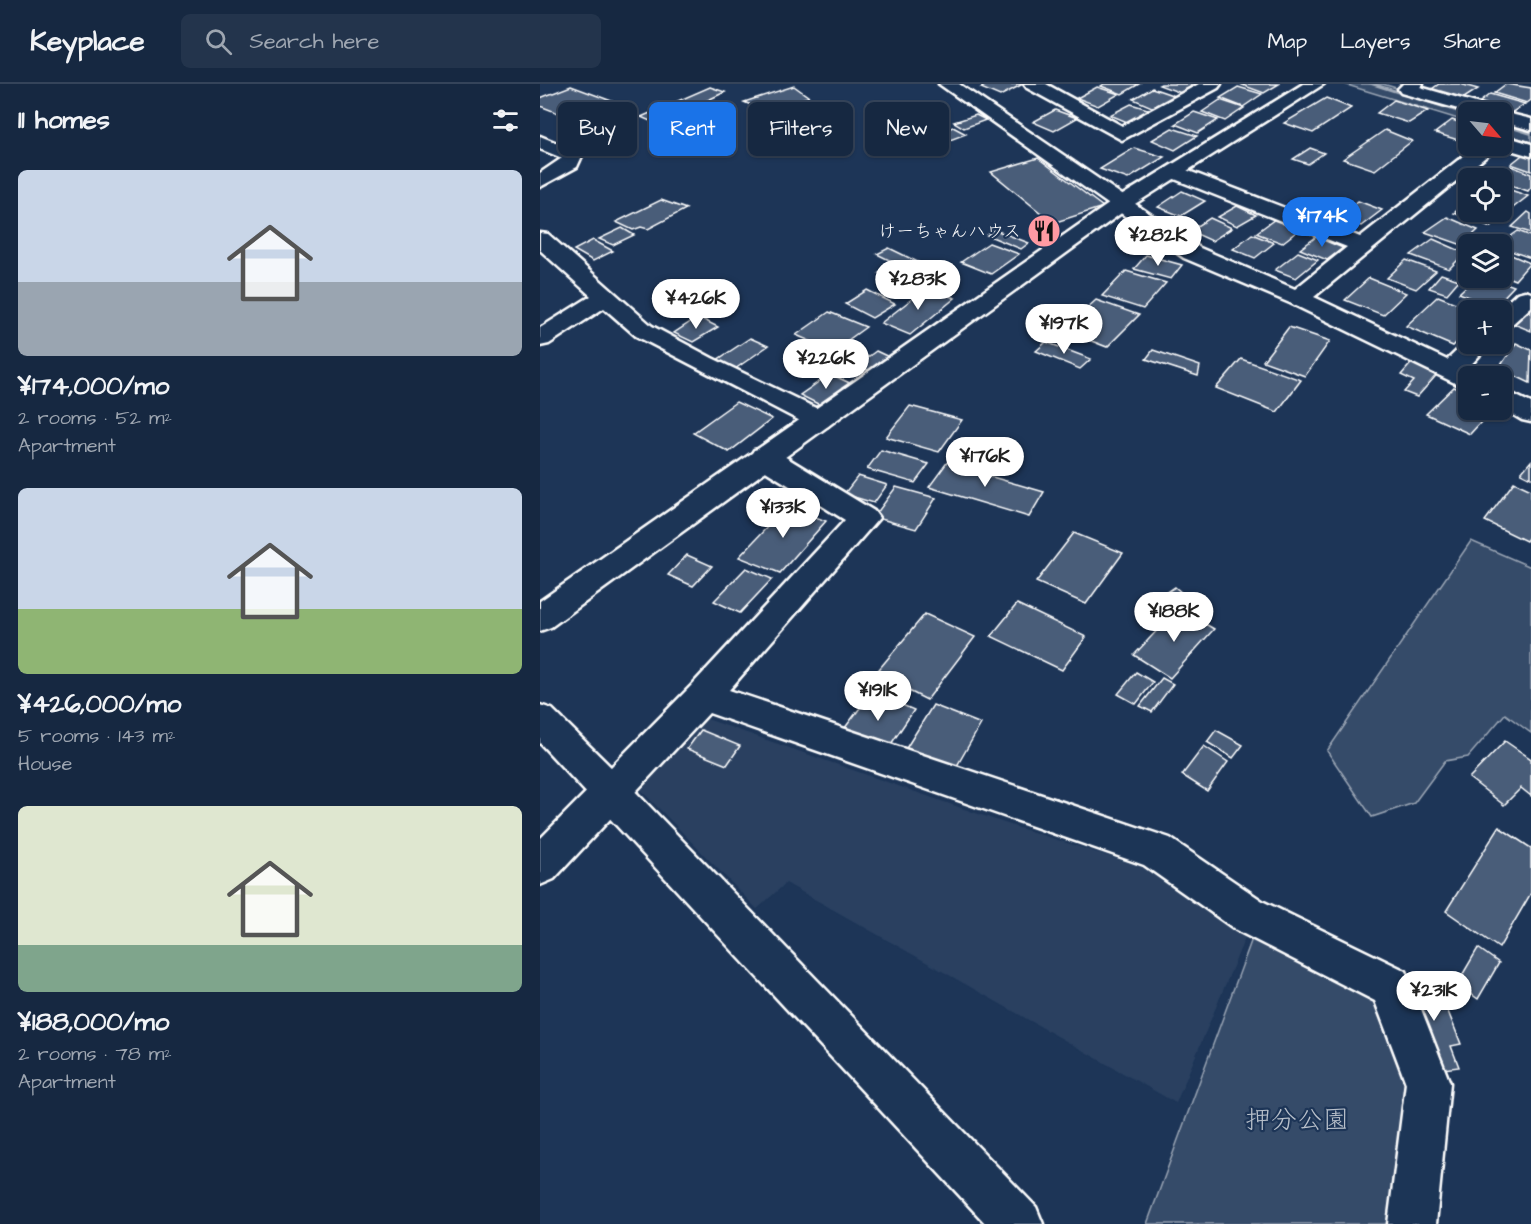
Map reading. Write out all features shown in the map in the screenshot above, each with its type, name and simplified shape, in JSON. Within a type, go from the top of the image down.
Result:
[{"type":"street","points":[[948,84],[1192,253],[1298,298],[1458,374]]},
{"type":"street","points":[[1041,89],[1068,84]]},
{"type":"street","points":[[1041,89],[1122,134],[1212,84]]},
{"type":"street","points":[[540,618],[1120,205],[1315,84]]},
{"type":"street","points":[[1414,84],[1407,89],[1458,104]]},
{"type":"street","points":[[540,142],[572,156],[570,163],[540,181]]},
{"type":"street","points":[[1512,144],[1531,150]]},
{"type":"street","points":[[1298,298],[1475,156]]},
{"type":"street","points":[[1174,172],[1363,246]]},
{"type":"street","points":[[540,239],[644,331],[819,420]]},
{"type":"street","points":[[540,339],[607,296]]},
{"type":"street","points":[[1512,312],[1529,296]]},
{"type":"street","points":[[1512,404],[1531,414]]},
{"type":"street","points":[[540,866],[703,696],[864,518],[764,457]]},
{"type":"street","points":[[703,696],[1156,851],[1250,916],[1391,986],[1428,1083],[1412,1224]]},
{"type":"street","points":[[540,720],[612,793],[1019,1224]]},
{"type":"shaded area","points":[[701,717],[1007,824],[1165,874],[1246,935],[1176,1103],[786,883],[757,909],[637,786]]},
{"type":"green space","points":[[1344,84],[1383,84],[1458,106],[1458,119]]},
{"type":"green space","points":[[1512,123],[1531,129],[1531,142],[1512,136]]},
{"type":"green space","points":[[1471,541],[1531,567],[1531,733],[1505,714],[1468,757],[1445,761],[1414,803],[1372,817],[1327,751]]},
{"type":"green space","name":"押分公園","points":[[1253,936],[1389,1003],[1408,1073],[1387,1224],[1147,1224]]},
{"type":"building","points":[[988,84],[1023,84],[1000,96],[981,88]]},
{"type":"building","points":[[1104,84],[1139,84],[1122,94],[1101,86]]},
{"type":"building","points":[[1196,84],[1181,93],[1159,85]]},
{"type":"building","points":[[1279,84],[1264,93],[1242,85]]},
{"type":"building","points":[[1439,84],[1460,84],[1478,89],[1461,100],[1429,91]]},
{"type":"building","points":[[1506,84],[1531,88],[1531,100],[1527,103],[1494,93]]},
{"type":"building","points":[[571,86],[614,102],[558,102],[558,113],[540,106],[540,98]]},
{"type":"building","points":[[794,86],[809,97],[789,102],[744,102]]},
{"type":"building","points":[[710,87],[725,92],[704,102],[676,102]]},
{"type":"building","points":[[1097,87],[1119,94],[1098,106],[1077,98]]},
{"type":"building","points":[[1238,87],[1262,94],[1243,107],[1220,98]]},
{"type":"building","points":[[1152,88],[1175,96],[1154,108],[1133,99]]},
{"type":"building","points":[[1490,94],[1525,104],[1512,112],[1512,102],[1480,102]]},
{"type":"building","points":[[1326,98],[1351,108],[1313,133],[1284,123]]},
{"type":"building","points":[[1220,100],[1244,108],[1225,121],[1202,112]]},
{"type":"building","points":[[1394,100],[1428,111],[1409,123],[1377,113]]},
{"type":"building","points":[[1131,104],[1154,111],[1132,124],[1110,115]]},
{"type":"building","points":[[1055,110],[1077,118],[1054,131],[1033,122]]},
{"type":"building","points":[[1194,112],[1218,120],[1198,133],[1175,124]]},
{"type":"building","points":[[649,114],[649,120],[641,117]]},
{"type":"building","points":[[976,115],[986,120],[964,128],[954,122]]},
{"type":"building","points":[[1452,120],[1458,122],[1458,140],[1435,133]]},
{"type":"building","points":[[953,127],[966,134],[949,140],[949,129]]},
{"type":"building","points":[[1172,128],[1197,136],[1175,150],[1152,140]]},
{"type":"building","points":[[1385,130],[1412,141],[1375,170],[1343,159]]},
{"type":"building","points":[[1134,148],[1164,157],[1128,179],[1100,169]]},
{"type":"building","points":[[1310,148],[1324,153],[1308,164],[1293,159]]},
{"type":"building","points":[[1526,152],[1531,154],[1531,171],[1511,164]]},
{"type":"building","points":[[1038,158],[1103,207],[1053,223],[991,172]]},
{"type":"building","points":[[1511,166],[1531,174],[1531,187],[1528,191],[1512,185],[1512,168],[1508,168]]},
{"type":"building","points":[[1512,190],[1528,196],[1512,209]]},
{"type":"building","points":[[1182,191],[1205,201],[1181,216],[1158,207]]},
{"type":"building","points":[[661,200],[686,209],[648,229],[641,227],[633,230],[616,222]]},
{"type":"building","points":[[1358,201],[1382,210],[1361,226],[1337,217]]},
{"type":"building","points":[[1237,206],[1256,215],[1237,226],[1218,217]]},
{"type":"building","points":[[1528,212],[1531,214],[1531,233],[1512,227]]},
{"type":"building","points":[[1447,217],[1478,230],[1474,234],[1458,234],[1458,244],[1425,232]]},
{"type":"building","points":[[1210,218],[1232,228],[1212,241],[1190,231]]},
{"type":"building","points":[[1275,219],[1300,229],[1282,243],[1256,233]]},
{"type":"building","points":[[1478,222],[1494,222],[1491,227]]},
{"type":"building","points":[[622,228],[634,235],[613,245],[599,239]]},
{"type":"building","points":[[995,230],[1029,243],[1021,249],[987,235]]},
{"type":"building","points":[[1518,231],[1531,236],[1531,258],[1512,251],[1512,235]]},
{"type":"building","points":[[1252,234],[1274,243],[1255,258],[1233,249]]},
{"type":"building","points":[[1316,237],[1343,248],[1327,260],[1300,249]]},
{"type":"building","points":[[1433,239],[1458,250],[1458,260],[1449,269],[1411,255]]},
{"type":"building","points":[[593,240],[613,251],[593,261],[574,250]]},
{"type":"building","points":[[989,243],[1019,254],[991,274],[961,262]]},
{"type":"building","points":[[889,248],[926,266],[915,273],[877,254]]},
{"type":"building","points":[[1298,252],[1318,260],[1296,278],[1275,270]]},
{"type":"building","points":[[1146,255],[1182,265],[1171,279],[1134,269]]},
{"type":"building","points":[[1512,255],[1530,263],[1515,280],[1512,279]]},
{"type":"building","points":[[1406,260],[1436,271],[1416,289],[1387,278]]},
{"type":"building","points":[[888,267],[909,275],[900,281],[879,273]]},
{"type":"building","points":[[1126,271],[1166,283],[1143,309],[1102,296]]},
{"type":"building","points":[[1441,274],[1458,280],[1447,294],[1429,288]]},
{"type":"building","points":[[1369,278],[1406,293],[1383,315],[1345,300]]},
{"type":"building","points":[[1512,285],[1514,286],[1501,300],[1476,300],[1459,293],[1464,288],[1512,288]]},
{"type":"building","points":[[926,288],[955,298],[910,335],[881,323]]},
{"type":"building","points":[[867,290],[895,304],[872,318],[845,304]]},
{"type":"building","points":[[1438,296],[1458,304],[1458,341],[1453,346],[1406,326]]},
{"type":"building","points":[[1096,300],[1139,315],[1107,347],[1063,330]]},
{"type":"building","points":[[1531,309],[1531,331],[1514,324]]},
{"type":"building","points":[[829,312],[866,327],[833,351],[796,335]]},
{"type":"building","points":[[698,317],[718,327],[693,342],[674,333]]},
{"type":"building","points":[[1289,327],[1330,341],[1305,376],[1263,361]]},
{"type":"building","points":[[750,338],[768,346],[735,369],[717,360]]},
{"type":"building","points":[[1046,342],[1091,359],[1080,369],[1036,351]]},
{"type":"building","points":[[1516,343],[1531,350],[1530,383],[1512,374],[1512,366],[1500,366],[1509,354],[1512,354]]},
{"type":"building","points":[[1153,350],[1200,366],[1198,376],[1146,359]]},
{"type":"building","points":[[876,351],[893,359],[875,373],[857,365]]},
{"type":"building","points":[[1241,359],[1301,380],[1277,412],[1216,388]]},
{"type":"building","points":[[1415,359],[1441,370],[1417,397],[1404,392],[1414,381],[1401,375]]},
{"type":"building","points":[[830,374],[852,384],[822,406],[800,395]]},
{"type":"building","points":[[1454,387],[1458,389],[1458,420],[1483,420],[1470,434],[1426,414]]},
{"type":"building","points":[[736,402],[772,419],[729,452],[693,433]]},
{"type":"building","points":[[910,406],[962,420],[939,452],[886,437]]},
{"type":"building","points":[[881,450],[929,464],[915,483],[867,469]]},
{"type":"building","points":[[951,457],[986,467],[982,474],[1044,492],[1029,517],[929,487]]},
{"type":"building","points":[[1531,461],[1531,478],[1521,473]]},
{"type":"building","points":[[858,476],[887,485],[874,503],[844,494]]},
{"type":"building","points":[[1514,482],[1531,490],[1531,534],[1526,541],[1485,521]]},
{"type":"building","points":[[896,487],[936,498],[916,529],[874,517]]},
{"type":"building","points":[[787,506],[826,521],[780,573],[739,557]]},
{"type":"building","points":[[1074,533],[1123,553],[1086,604],[1036,582]]},
{"type":"building","points":[[687,555],[712,566],[693,586],[668,575]]},
{"type":"building","points":[[746,568],[772,579],[740,613],[714,601]]},
{"type":"building","points":[[1175,587],[1197,606],[1188,612],[1166,593]]},
{"type":"building","points":[[1017,604],[1086,637],[1062,670],[991,636]]},
{"type":"building","points":[[1178,608],[1214,629],[1170,678],[1134,655]]},
{"type":"building","points":[[925,614],[975,637],[927,700],[875,674]]},
{"type":"building","points":[[1136,672],[1153,682],[1136,704],[1118,694]]},
{"type":"building","points":[[1162,678],[1173,684],[1152,712],[1140,706]]},
{"type":"building","points":[[872,692],[914,710],[885,753],[841,733]]},
{"type":"building","points":[[933,705],[981,724],[954,771],[905,750]]},
{"type":"building","points":[[701,730],[740,746],[727,765],[687,749]]},
{"type":"building","points":[[1216,730],[1243,745],[1233,758],[1207,742]]},
{"type":"building","points":[[1505,741],[1531,759],[1531,796],[1521,788],[1504,805],[1469,778]]},
{"type":"building","points":[[1204,746],[1228,762],[1207,791],[1182,775]]},
{"type":"building","points":[[1499,827],[1531,848],[1531,893],[1499,948],[1446,911]]},
{"type":"building","points":[[1478,948],[1499,963],[1478,999],[1457,984]]},
{"type":"building","points":[[1435,979],[1461,1044],[1451,1046],[1459,1067],[1436,1070],[1403,984]]},
{"type":"waterway","points":[[1371,84],[1458,111]]},
{"type":"waterway","points":[[1512,127],[1531,133]]},
{"type":"place","name":"けーちゃんハウス","points":[[1044,231]]}]
